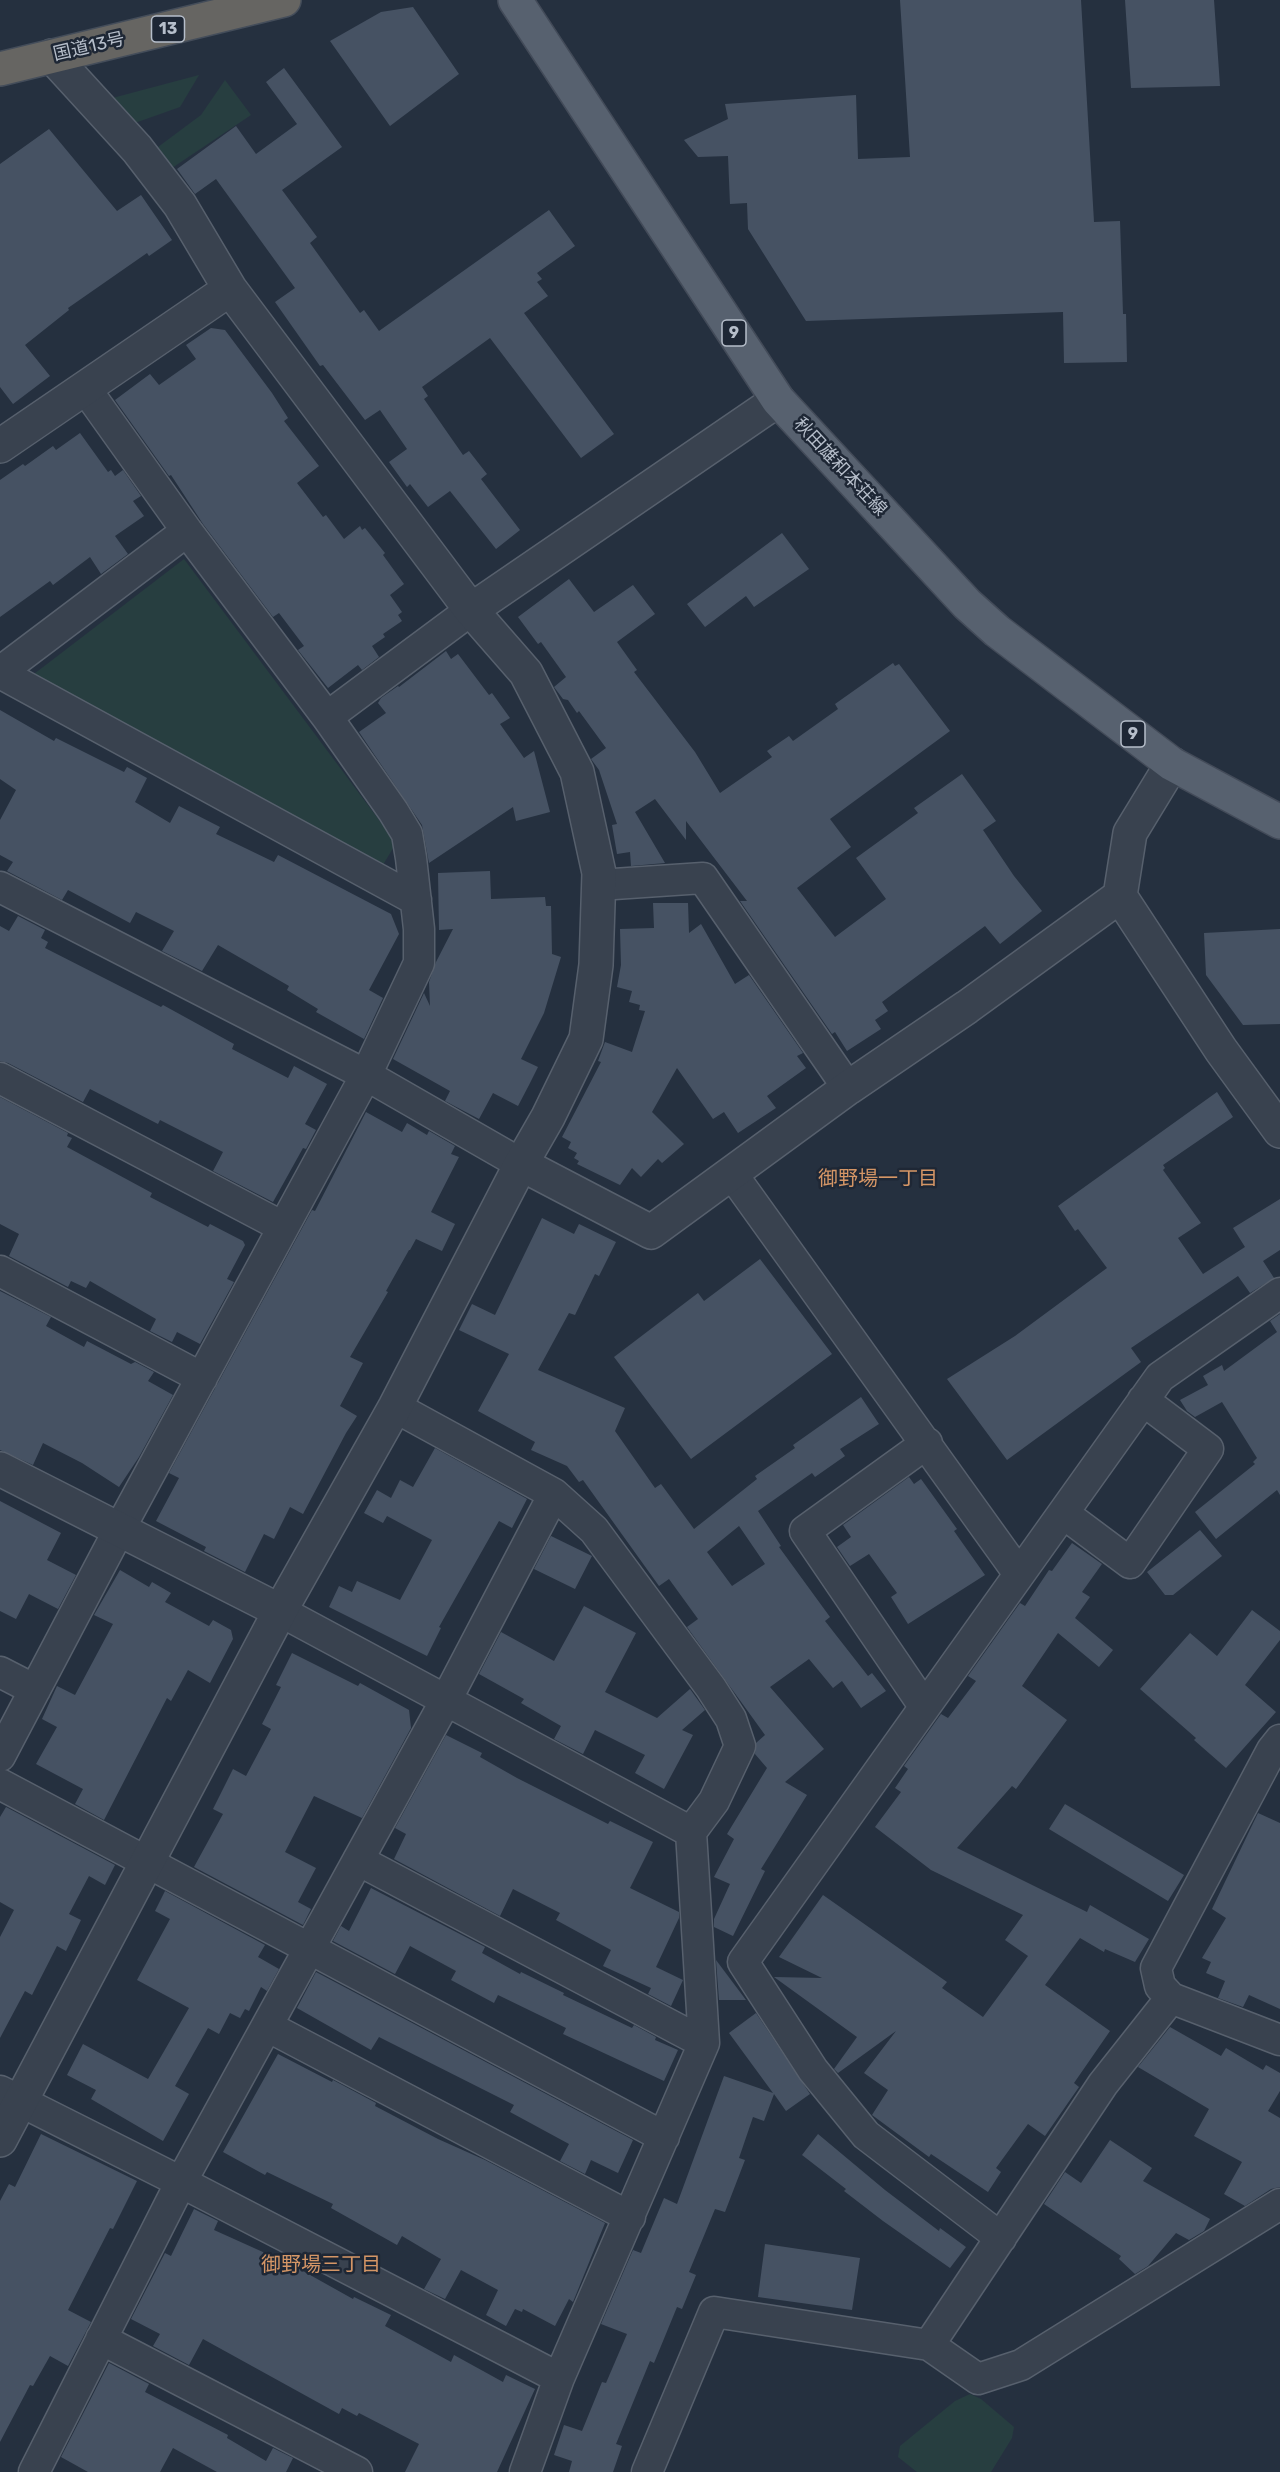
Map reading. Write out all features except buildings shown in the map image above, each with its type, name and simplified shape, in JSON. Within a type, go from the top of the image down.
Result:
[{"type":"highway","name":"国道13号","points":[[0,69],[284,0]]},
{"type":"main road","name":"秋田雄和本荘線","points":[[515,0],[778,400],[967,604],[997,631],[1173,764],[1280,822]]},
{"type":"street","points":[[0,2140],[10,2096],[147,1861],[280,1611],[395,1407],[521,1164],[548,1117],[586,1039],[596,965],[599,873],[577,772],[526,673],[471,610],[230,289],[180,205],[137,150],[52,56]]},
{"type":"street","points":[[0,446],[230,289]]},
{"type":"street","points":[[0,1756],[119,1530],[366,1075],[419,963],[419,929],[407,834],[327,717],[187,531],[86,388]]},
{"type":"street","points":[[327,717],[471,610],[778,400]]},
{"type":"street","points":[[187,531],[0,672],[416,900]]},
{"type":"street","points":[[1173,764],[1130,833],[1120,896],[1221,1050],[1280,1131]]},
{"type":"street","points":[[598,885],[703,878],[848,1088]]},
{"type":"street","points":[[0,887],[366,1075],[521,1164],[651,1232],[848,1088],[967,1007],[1120,896]]},
{"type":"street","points":[[0,1078],[283,1227]]},
{"type":"street","points":[[732,1173],[1019,1574]]},
{"type":"street","points":[[0,1271],[202,1378]]},
{"type":"street","points":[[1001,2238],[866,2135],[813,2070],[742,1962],[1160,1377],[1280,1293]]},
{"type":"street","points":[[1063,1513],[1130,1563],[1208,1449],[1143,1400]]},
{"type":"street","points":[[395,1407],[554,1494],[594,1530],[731,1719],[740,1746],[714,1800],[691,1832],[704,2043],[559,2378],[525,2472]]},
{"type":"street","points":[[924,1706],[805,1531],[927,1443]]},
{"type":"street","points":[[0,1469],[280,1611],[445,1702],[691,1832]]},
{"type":"street","points":[[34,2472],[182,2182],[445,1702],[554,1494]]},
{"type":"street","points":[[0,1672],[35,1690]]},
{"type":"street","points":[[1280,1740],[1272,1750],[1156,1968],[1160,1986],[1172,1998],[1280,2040]]},
{"type":"street","points":[[0,1784],[664,2137]]},
{"type":"street","points":[[358,1860],[704,2043]]},
{"type":"street","points":[[929,2345],[1102,2084],[1172,1998]]},
{"type":"street","points":[[267,2026],[630,2217]]},
{"type":"street","points":[[10,2096],[182,2182],[559,2378]]},
{"type":"street","points":[[647,2472],[714,2312],[929,2345],[978,2379],[1021,2365],[1280,2204]]},
{"type":"street","points":[[102,2339],[357,2472]]},
{"type":"green space","points":[[199,75],[180,107],[132,124],[105,100]]},
{"type":"green space","points":[[225,80],[251,115],[172,168],[158,147],[201,115]]},
{"type":"green space","points":[[184,559],[385,828],[395,845],[378,873],[34,674]]},
{"type":"green space","points":[[970,2394],[981,2399],[1014,2427],[1012,2438],[991,2472],[917,2472],[898,2457],[900,2446],[955,2401]]},
{"type":"district","name":"御野場一丁目","points":[[878,1179]]},
{"type":"district","name":"御野場三丁目","points":[[321,2265]]}]
